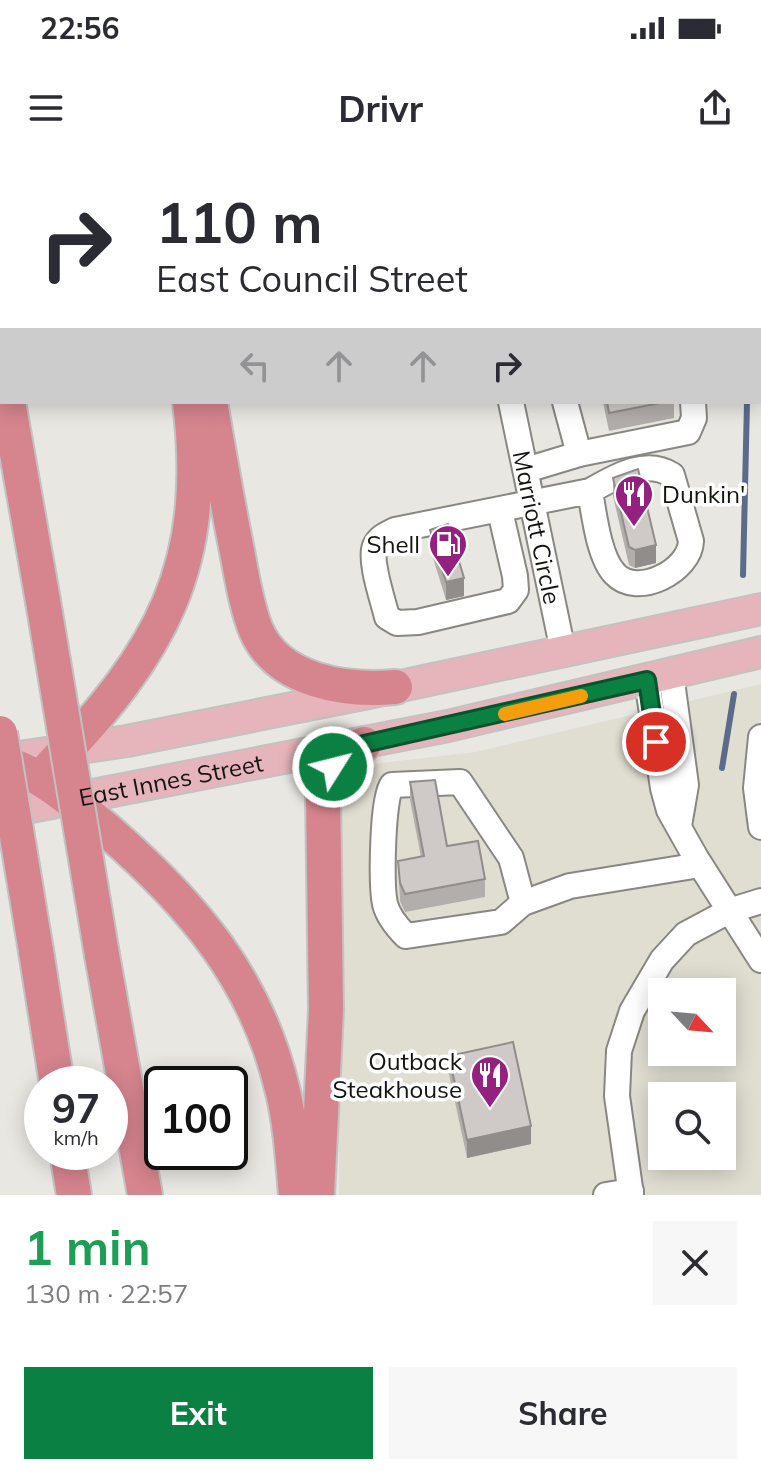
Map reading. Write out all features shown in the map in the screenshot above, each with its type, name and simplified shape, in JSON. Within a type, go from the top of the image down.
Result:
[{"type":"highway","points":[[8,404],[145,1195]]},
{"type":"highway","points":[[6,816],[37,764],[142,658],[174,592],[189,539],[193,502],[194,447],[190,404]]},
{"type":"highway","points":[[210,404],[244,582],[261,640],[280,659],[308,677],[345,685],[395,687]]},
{"type":"highway","points":[[317,1195],[326,1010],[323,792],[326,778],[340,758],[364,744]]},
{"type":"highway","points":[[37,764],[82,789],[104,794]]},
{"type":"highway","points":[[37,764],[36,951],[54,1066]]},
{"type":"highway","points":[[37,764],[172,889],[207,931],[237,976],[262,1027],[280,1078],[289,1124],[296,1195]]},
{"type":"highway","points":[[70,1170],[74,1195]]},
{"type":"main road","name":"East Innes Street","points":[[37,764],[761,609]]},
{"type":"main road","name":"East Innes Street","points":[[104,794],[364,744],[761,652]]},
{"type":"street","name":"Marriott Circle","points":[[511,404],[563,651]]},
{"type":"street","points":[[566,404],[579,454]]},
{"type":"street","points":[[526,470],[579,454],[688,432],[694,418],[693,404]]},
{"type":"street","points":[[500,511],[515,576],[516,590],[508,601],[418,622],[397,623],[387,617],[373,561],[374,547],[383,536],[395,530],[533,505],[590,491],[615,477],[648,467],[662,469],[672,475],[691,541],[691,551],[679,568],[649,581],[633,583],[618,578],[608,566],[590,491]]},
{"type":"street","points":[[659,677],[663,788],[669,810],[761,960]]},
{"type":"street","points":[[761,737],[756,788],[761,826]]},
{"type":"street","points":[[523,903],[511,858],[460,782],[392,785],[387,792],[383,850],[385,906],[406,936],[501,922],[523,903],[570,886],[700,865]]},
{"type":"street","points":[[606,1195],[631,1193],[617,1096],[619,1051],[632,1011],[662,960],[686,934],[729,911],[761,901]]},
{"type":"shaded area","points":[[761,684],[761,1195],[339,1195],[340,801],[348,780],[380,763],[476,752]]},
{"type":"building","points":[[607,404],[655,404],[609,413]]},
{"type":"building","name":"Dunkin'","points":[[638,469],[656,545],[635,550],[629,547],[613,478]]},
{"type":"building","points":[[448,524],[464,578],[446,582],[430,530]]},
{"type":"building","points":[[435,780],[447,846],[478,841],[485,879],[405,894],[400,883],[398,861],[424,856],[410,782]]},
{"type":"building","name":"Outback Steakhouse","points":[[513,1042],[531,1126],[467,1140],[449,1056]]},
{"type":"waterway","points":[[743,575],[747,404]]},
{"type":"waterway","points":[[722,768],[734,694]]},
{"type":"slow traffic","points":[[505,714],[581,696]]},
{"type":"place","name":"Dunkin'","points":[[634,528]]},
{"type":"place","name":"Shell","points":[[448,578]]},
{"type":"place","name":"Outback Steakhouse","points":[[490,1109]]},
{"type":"route","points":[[333,767],[356,746],[647,680],[656,742]]}]
